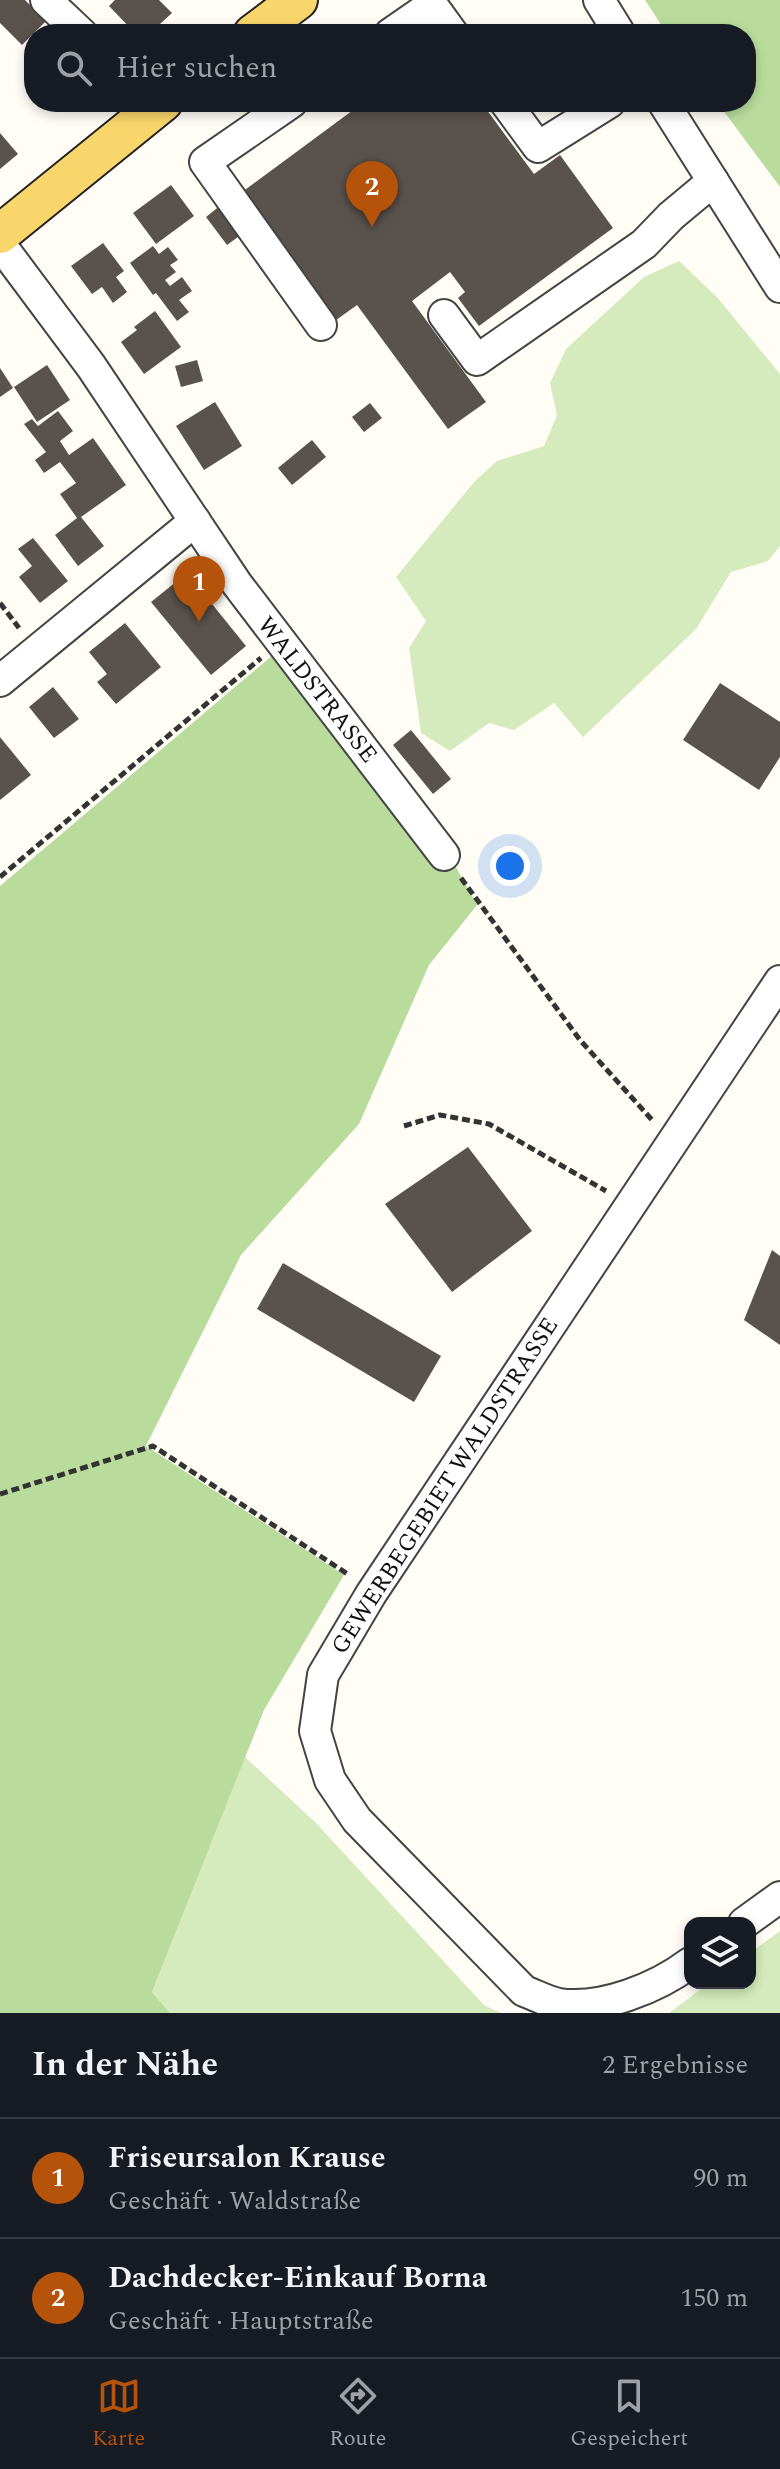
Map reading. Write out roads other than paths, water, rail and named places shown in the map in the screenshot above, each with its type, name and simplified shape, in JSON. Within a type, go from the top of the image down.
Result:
[{"type":"main road","points":[[266,24],[298,0]]},
{"type":"main road","points":[[0,234],[147,112]]},
{"type":"street","points":[[599,0],[614,24]]},
{"type":"street","points":[[55,3],[73,24]]},
{"type":"street","points":[[404,24],[432,5],[446,24]]},
{"type":"street","points":[[278,112],[205,162],[321,325]]},
{"type":"street","points":[[512,112],[538,147],[594,112]]},
{"type":"street","points":[[669,112],[780,287]]},
{"type":"street","points":[[444,315],[477,360],[644,244],[671,216],[713,181]]},
{"type":"street","name":"WALDSTRASSE","points":[[0,244],[91,366],[237,584],[444,855]]},
{"type":"street","points":[[0,681],[195,521]]},
{"type":"street","name":"GEWERBEGEBIET WALDSTRASSE","points":[[684,1967],[667,1980],[630,1996],[600,2001],[559,2004],[524,1991],[357,1820],[330,1780],[315,1731],[323,1675],[374,1589],[780,981]]},
{"type":"street","points":[[752,1917],[780,1897]]},
{"type":"place","name":"Dachdecker-Einkauf Borna","points":[[372,227]]},
{"type":"place","name":"Friseursalon Krause","points":[[199,622]]}]
